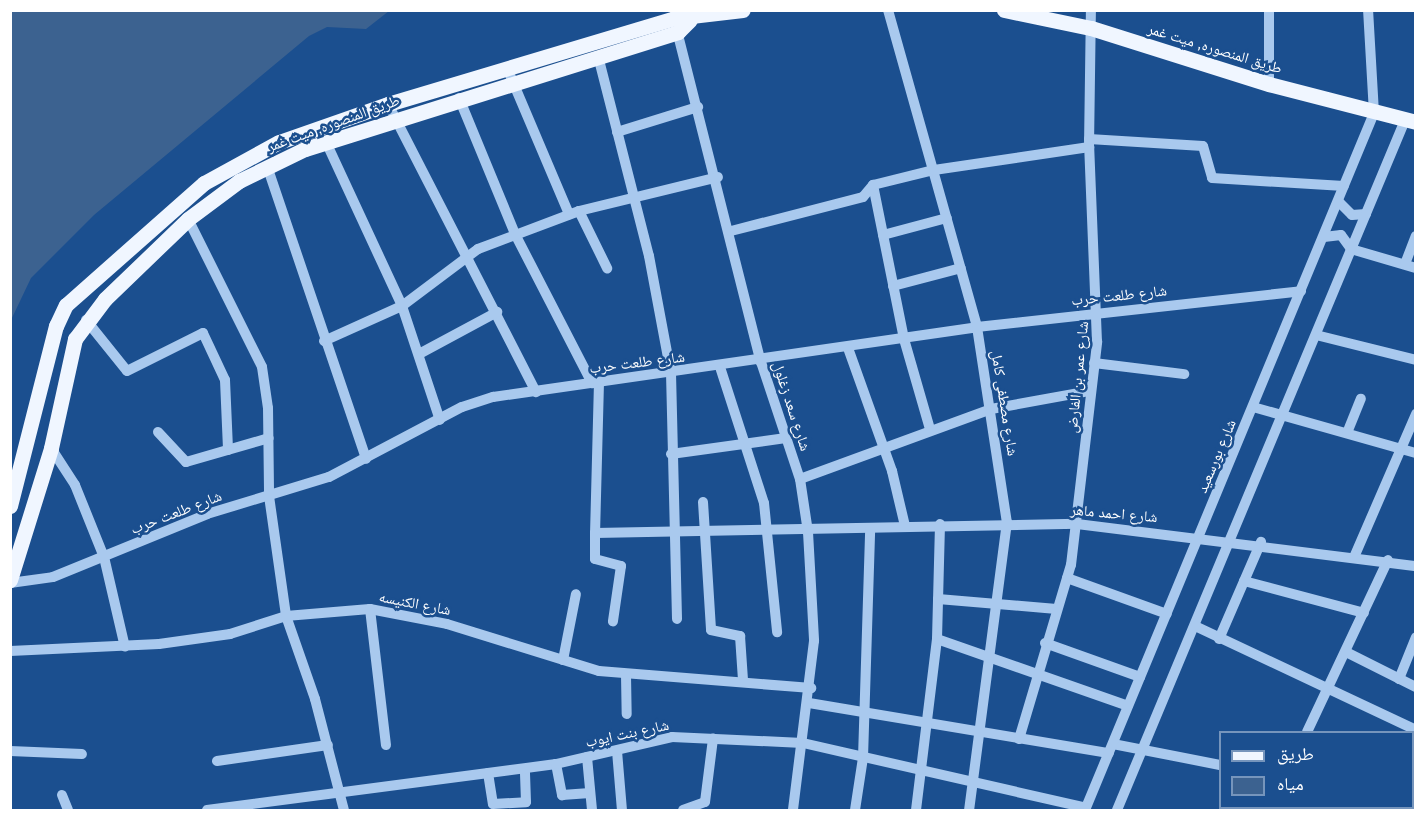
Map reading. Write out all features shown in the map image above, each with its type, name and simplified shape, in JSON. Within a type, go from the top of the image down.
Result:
[{"type":"main road","name":"طريق المنصوره, ميت غمر","points":[[10,506],[53,336],[66,305],[178,202],[231,165],[279,142],[388,104],[598,56],[690,20],[717,13],[743,10]]},
{"type":"main road","name":"طريق المنصوره, ميت غمر","points":[[1004,10],[1090,28],[1269,84],[1410,121]]},
{"type":"main road","name":"طريق المنصوره, ميت غمر","points":[[10,582],[51,448],[70,357],[87,320],[188,219],[267,166],[326,142],[459,98],[510,75],[676,25]]},
{"type":"street","name":"شارع مصطفى كامل","points":[[888,10],[977,327],[1008,522],[969,810]]},
{"type":"street","name":"شارع عمر بن الفارض","points":[[1019,739],[1035,674],[1067,578],[1077,524],[1094,363],[1099,311],[1089,143],[1091,10]]},
{"type":"street","points":[[1269,10],[1269,84]]},
{"type":"street","points":[[1368,10],[1374,113]]},
{"type":"street","name":"شارع سعد زغلول","points":[[676,25],[718,177],[761,362],[800,479],[808,532],[815,590],[811,688],[793,810]]},
{"type":"street","points":[[598,56],[633,198],[671,373],[671,532],[677,619]]},
{"type":"street","points":[[510,75],[574,212],[607,268]]},
{"type":"street","points":[[459,98],[515,234],[595,382],[596,559],[621,566],[613,621]]},
{"type":"street","points":[[388,104],[497,312],[536,392]]},
{"type":"street","points":[[617,132],[698,107]]},
{"type":"street","name":"شارع بورسعيد","points":[[1086,809],[1374,113]]},
{"type":"street","points":[[1117,810],[1351,249],[1410,121]]},
{"type":"street","points":[[326,142],[402,306],[440,420]]},
{"type":"street","points":[[730,231],[863,197],[873,185],[934,170],[1089,143],[1203,146],[1212,178],[1344,186]]},
{"type":"street","points":[[267,166],[324,341],[366,459]]},
{"type":"street","points":[[324,341],[402,306],[467,257],[515,234],[574,212],[718,177]]},
{"type":"street","points":[[873,185],[904,339],[930,429]]},
{"type":"street","points":[[1339,201],[1346,213],[1366,214]]},
{"type":"street","points":[[883,235],[947,218]]},
{"type":"street","points":[[188,219],[262,367],[269,438],[269,496],[286,616],[328,745],[344,810]]},
{"type":"street","points":[[1324,237],[1341,235],[1351,249],[1410,266],[1416,236]]},
{"type":"street","points":[[893,286],[961,268]]},
{"type":"street","name":"شارع طلعت حرب","points":[[10,582],[53,577],[207,514],[269,496],[366,459],[478,401],[595,382],[761,362],[977,327],[1099,311],[1301,291]]},
{"type":"street","points":[[418,354],[497,312]]},
{"type":"street","points":[[87,320],[119,367],[133,370],[203,333],[225,380],[228,450]]},
{"type":"street","points":[[1316,335],[1416,360]]},
{"type":"street","points":[[848,348],[883,447],[905,526]]},
{"type":"street","points":[[1094,363],[1184,374]]},
{"type":"street","points":[[720,367],[746,444],[768,532],[777,632]]},
{"type":"street","points":[[800,479],[930,429],[991,409],[1090,391]]},
{"type":"street","points":[[1347,433],[1361,399]]},
{"type":"street","points":[[1253,406],[1282,417],[1416,453]]},
{"type":"street","points":[[1355,555],[1397,448],[1416,414]]},
{"type":"street","points":[[158,432],[186,462],[269,438]]},
{"type":"street","points":[[671,454],[786,438]]},
{"type":"street","points":[[51,448],[75,484],[104,557],[125,647]]},
{"type":"street","points":[[704,502],[711,630],[740,636],[743,680]]},
{"type":"street","name":"شارع احمد ماهر","points":[[595,533],[808,532],[1008,522],[1077,524],[1261,542],[1416,566]]},
{"type":"street","points":[[916,810],[929,724],[937,639],[940,524]]},
{"type":"street","points":[[855,810],[863,758],[870,528]]},
{"type":"street","points":[[1219,639],[1261,542]]},
{"type":"street","points":[[1307,731],[1388,560]]},
{"type":"street","points":[[1067,578],[1167,614]]},
{"type":"street","points":[[1244,581],[1364,613]]},
{"type":"street","points":[[563,660],[576,594]]},
{"type":"street","points":[[938,599],[998,602],[1057,609]]},
{"type":"street","points":[[370,609],[386,745]]},
{"type":"street","name":"شارع الكنيسه","points":[[10,651],[125,647],[230,634],[286,616],[370,609],[447,624],[563,660],[626,675],[743,680],[811,688]]},
{"type":"street","points":[[1195,626],[1412,730]]},
{"type":"street","points":[[1399,679],[1416,637]]},
{"type":"street","points":[[937,639],[1128,706]]},
{"type":"street","points":[[1045,643],[1140,677]]},
{"type":"street","points":[[1346,652],[1416,687]]},
{"type":"street","points":[[626,675],[627,714]]},
{"type":"street","points":[[809,704],[1019,739],[1111,749],[1143,750],[1219,765]]},
{"type":"street","name":"شارع بنت ايوب","points":[[207,810],[296,805],[556,764],[672,737],[803,743],[1086,809]]},
{"type":"street","points":[[683,810],[705,802],[712,739]]},
{"type":"street","points":[[217,761],[328,745]]},
{"type":"street","points":[[617,750],[622,810]]},
{"type":"street","points":[[10,751],[82,754]]},
{"type":"street","points":[[587,757],[592,810]]},
{"type":"street","points":[[556,764],[562,795],[590,793]]},
{"type":"street","points":[[488,773],[493,804],[517,804],[528,801],[525,769]]},
{"type":"street","points":[[62,795],[69,810]]},
{"type":"water","points":[[11,10],[389,11],[366,29],[327,27],[309,36],[94,215],[31,278],[11,320]]}]
